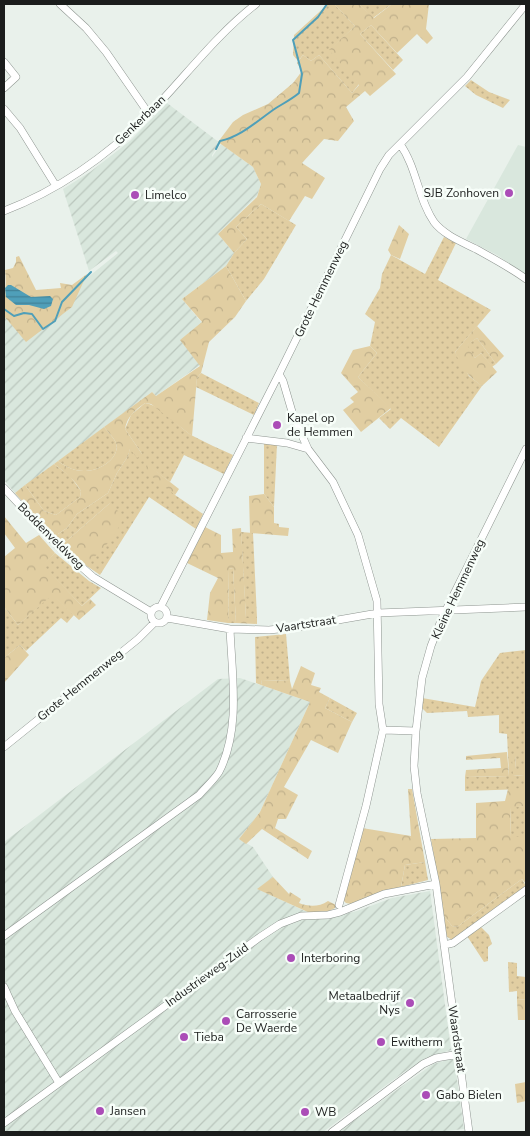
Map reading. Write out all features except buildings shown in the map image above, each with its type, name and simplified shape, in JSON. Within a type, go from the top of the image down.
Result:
[{"type":"street","points":[[60,4],[86,28],[106,52],[150,114]]},
{"type":"street","name":"Genkerbaan","points":[[4,211],[56,186],[97,160],[150,114],[218,37],[256,4]]},
{"type":"street","name":"Grote Hemmenweg","points":[[161,606],[279,374],[380,169],[389,155],[467,77],[526,4]]},
{"type":"street","points":[[4,62],[16,77],[4,88]]},
{"type":"street","points":[[4,109],[20,128],[56,186]]},
{"type":"street","points":[[400,144],[411,161],[429,213],[435,224],[449,235],[496,260],[526,279]]},
{"type":"street","points":[[279,374],[292,415],[308,449],[332,482],[358,535],[377,601],[379,704],[383,730],[366,806],[340,905]]},
{"type":"street","points":[[246,438],[287,443],[308,449]]},
{"type":"street","name":"Kleine Hemmenweg","points":[[444,945],[436,884],[415,780],[416,731],[422,678],[431,646],[445,611],[526,449]]},
{"type":"street","name":"Boddenveldweg","points":[[4,488],[60,548],[88,572],[151,612]]},
{"type":"street","points":[[155,622],[151,612],[156,607],[161,606],[167,611],[167,618]]},
{"type":"street","name":"Vaartstraat","points":[[167,618],[230,628],[270,630],[378,613],[526,607]]},
{"type":"street","name":"Grote Hemmenweg","points":[[4,747],[138,639],[155,622],[163,622],[167,618]]},
{"type":"street","points":[[4,936],[199,795],[218,774],[228,750],[233,723],[230,628]]},
{"type":"street","points":[[383,730],[416,731]]},
{"type":"street","name":"Industrieweg-Zuid","points":[[4,1123],[280,924],[301,916],[328,915],[340,912],[384,894],[436,884]]},
{"type":"street","points":[[444,945],[453,943],[526,890]]},
{"type":"street","name":"Waardstraat","points":[[444,945],[469,1132]]},
{"type":"street","points":[[4,986],[15,1011],[58,1083]]},
{"type":"street","points":[[332,1132],[423,1064],[436,1058],[459,1054]]},
{"type":"shaded area","points":[[167,103],[220,143],[212,157],[221,144],[253,167],[261,184],[257,196],[218,234],[234,253],[226,266],[182,299],[202,323],[200,365],[156,396],[152,392],[15,493],[4,480],[4,316],[82,282],[118,253],[116,251],[89,271],[63,189],[90,172],[130,141]]},
{"type":"shaded area","name":"SJB Zonhoven","points":[[518,145],[526,147],[526,275],[497,255],[466,239]]},
{"type":"shaded area","points":[[240,678],[310,702],[260,812],[239,839],[253,847],[273,877],[258,889],[322,919],[357,911],[392,898],[430,891],[451,1050],[432,1056],[404,1072],[323,1132],[4,1132],[4,842],[218,679]]},
{"type":"shaded area","points":[[454,1058],[464,1129],[438,1132],[338,1132],[433,1064]]},
{"type":"green space","points":[[328,4],[334,4],[355,26],[330,50],[359,84],[352,93],[319,55],[311,61],[303,55],[298,61],[293,55],[294,35]]},
{"type":"green space","points":[[334,4],[359,4],[374,18],[392,4],[429,4],[426,29],[433,38],[427,44],[417,34],[397,53],[371,25],[360,34],[396,74],[370,96],[365,91],[346,107],[354,121],[338,141],[324,139],[302,163],[325,178],[312,199],[305,196],[289,221],[261,204],[236,227],[247,239],[234,253],[218,234],[257,197],[261,184],[253,167],[218,142],[233,122],[243,115],[268,104],[293,83],[302,71],[297,63],[303,55],[311,61],[319,55],[352,93],[359,85],[329,50],[355,26]]},
{"type":"green space","points":[[359,4],[392,4],[373,18]]},
{"type":"green space","points":[[371,25],[403,60],[393,70],[360,34]]},
{"type":"green space","points":[[471,80],[489,92],[510,100],[503,108],[476,95],[465,86]]},
{"type":"green space","points":[[261,204],[296,225],[264,279],[246,301],[226,266],[234,253],[247,239],[236,227]]},
{"type":"green space","points":[[399,225],[409,234],[400,259],[391,255],[388,250]]},
{"type":"green space","points":[[444,237],[456,243],[438,280],[491,310],[455,352],[469,376],[482,386],[439,447],[401,418],[390,429],[379,418],[391,409],[358,377],[377,353],[370,346],[375,322],[365,314],[380,288],[382,274],[391,255],[425,274]]},
{"type":"green space","points":[[19,256],[36,290],[61,288],[60,283],[72,285],[87,274],[72,307],[26,342],[4,316],[5,270],[13,268],[16,257]]},
{"type":"green space","points":[[226,266],[246,301],[235,317],[209,342],[201,373],[197,378],[192,436],[151,404],[145,403],[132,414],[125,429],[142,454],[137,458],[130,449],[108,493],[77,514],[67,528],[58,534],[51,534],[15,493],[25,485],[44,511],[56,515],[80,497],[81,491],[75,483],[54,464],[58,461],[70,468],[89,471],[107,463],[112,459],[117,449],[115,441],[104,427],[152,392],[156,396],[200,366],[180,340],[202,322],[182,299]]},
{"type":"green space","points":[[477,326],[504,356],[496,364],[477,338],[467,345],[475,358],[481,353],[497,372],[482,386],[466,372],[455,352]]},
{"type":"green space","points":[[477,338],[496,364],[492,367],[481,353],[475,358],[466,345]]},
{"type":"green space","points":[[370,346],[377,353],[358,377],[391,408],[361,432],[343,410],[354,402],[350,398],[358,392],[341,373],[353,350]]},
{"type":"green space","points":[[201,373],[259,403],[254,415],[196,387],[197,378]]},
{"type":"green space","points":[[145,403],[164,412],[193,436],[233,455],[224,474],[184,455],[170,482],[147,465],[175,495],[203,514],[196,529],[149,497],[100,575],[81,562],[110,503],[63,544],[51,534],[58,534],[67,528],[77,514],[108,493],[117,473],[128,456],[130,448],[142,454],[125,429],[131,415]]},
{"type":"green space","points":[[104,427],[115,441],[117,449],[112,459],[107,463],[101,467],[84,471],[70,468],[58,461]]},
{"type":"green space","points":[[264,443],[277,444],[274,507],[264,494]]},
{"type":"green space","points":[[54,464],[70,476],[81,491],[80,497],[56,515],[44,511],[25,485]]},
{"type":"green space","points":[[147,464],[179,489],[175,495],[145,471]]},
{"type":"green space","points":[[264,494],[274,507],[274,523],[279,524],[279,527],[289,528],[288,536],[250,533],[249,496]]},
{"type":"green space","points":[[110,503],[124,517],[121,524],[98,553],[87,563],[81,562],[63,544]]},
{"type":"green space","points":[[4,516],[26,543],[39,535],[55,553],[43,565],[82,606],[90,599],[96,605],[79,620],[52,595],[18,625],[4,607],[4,557],[15,548],[4,533]]},
{"type":"green space","points":[[205,527],[221,535],[221,553],[233,552],[232,529],[241,528],[246,618],[257,618],[257,624],[236,623],[233,568],[229,569],[228,623],[207,620],[210,593],[218,578],[187,563]]},
{"type":"green space","points":[[241,532],[253,533],[257,618],[246,619]]},
{"type":"green space","points":[[55,553],[89,581],[101,588],[82,606],[42,565]]},
{"type":"green space","points":[[233,568],[236,623],[228,623],[229,569]]},
{"type":"green space","points":[[52,594],[74,615],[67,623],[61,618],[26,651],[20,645],[4,658],[4,607],[18,625]]},
{"type":"green space","points":[[286,634],[290,681],[262,680],[261,685],[256,683],[255,637]]},
{"type":"green space","points":[[20,645],[29,655],[4,683],[4,658]]},
{"type":"green space","points":[[526,650],[526,769],[516,769],[515,756],[513,776],[524,775],[524,789],[465,791],[465,777],[509,776],[507,734],[499,733],[499,715],[468,717],[467,711],[427,713],[421,707],[422,698],[475,707],[481,681],[500,653]]},
{"type":"green space","points":[[301,666],[315,673],[311,685],[321,688],[319,692],[330,698],[325,708],[352,722],[338,753],[311,740],[284,787],[298,795],[286,819],[278,819],[275,828],[312,851],[308,859],[262,829],[246,844],[239,839],[260,812],[310,702],[261,685],[262,680],[290,681],[292,689]]},
{"type":"green space","points":[[330,698],[357,713],[352,722],[325,708]]},
{"type":"green space","points":[[507,752],[509,776],[465,777],[466,770],[501,768],[500,758],[466,760],[466,756]]},
{"type":"green space","points":[[512,756],[515,756],[516,769],[526,769],[525,806],[510,808],[511,837],[526,837],[526,884],[522,879],[457,927],[452,926],[444,916],[431,839],[476,838],[476,803],[505,801],[508,789],[524,788],[524,775],[513,776]]},
{"type":"green space","points":[[408,789],[412,789],[425,862],[405,865],[401,887],[377,893],[351,904],[346,903],[343,900],[362,828],[411,836]]},
{"type":"green space","points":[[525,803],[526,837],[511,837],[510,807],[524,806]]},
{"type":"green space","points":[[425,862],[428,880],[401,887],[405,865]]},
{"type":"green space","points":[[273,877],[289,894],[290,892],[301,899],[299,903],[314,906],[328,901],[336,905],[335,908],[329,911],[310,913],[257,889]]},
{"type":"green space","points":[[522,879],[526,886],[452,940],[446,936],[444,916],[452,926],[457,927]]},
{"type":"green space","points":[[480,926],[489,935],[492,944],[488,947],[488,961],[484,962],[467,936]]},
{"type":"green space","points":[[508,962],[517,963],[517,976],[526,977],[526,999],[517,1000],[517,991],[509,992]]},
{"type":"green space","points":[[526,999],[526,1020],[518,1020],[517,1000]]},
{"type":"green space","points":[[526,1082],[526,1101],[517,1103],[515,1084]]},
{"type":"water","points":[[8,285],[31,297],[50,296],[53,299],[51,306],[44,309],[29,305],[16,305],[6,297],[5,288]]},
{"type":"waterway","points":[[216,149],[220,141],[242,132],[299,93],[302,74],[293,40],[318,17],[327,4]]},
{"type":"waterway","points":[[4,309],[14,316],[24,313],[32,314],[43,329],[55,321],[62,302],[91,272]]},
{"type":"place","name":"SJB Zonhoven","points":[[509,193]]},
{"type":"place","name":"Limelco","points":[[135,195]]},
{"type":"place","name":"Kapel op de Hemmen","points":[[277,425]]},
{"type":"place","name":"Interboring","points":[[291,958]]},
{"type":"place","name":"Metaalbedrijf Nys","points":[[410,1003]]},
{"type":"place","name":"Carrosserie De Waerde","points":[[226,1021]]},
{"type":"place","name":"Tieba","points":[[184,1037]]},
{"type":"place","name":"Ewitherm","points":[[381,1042]]},
{"type":"place","name":"Gabo Bielen","points":[[426,1095]]},
{"type":"place","name":"Jansen","points":[[100,1111]]},
{"type":"place","name":"WB","points":[[305,1112]]}]
